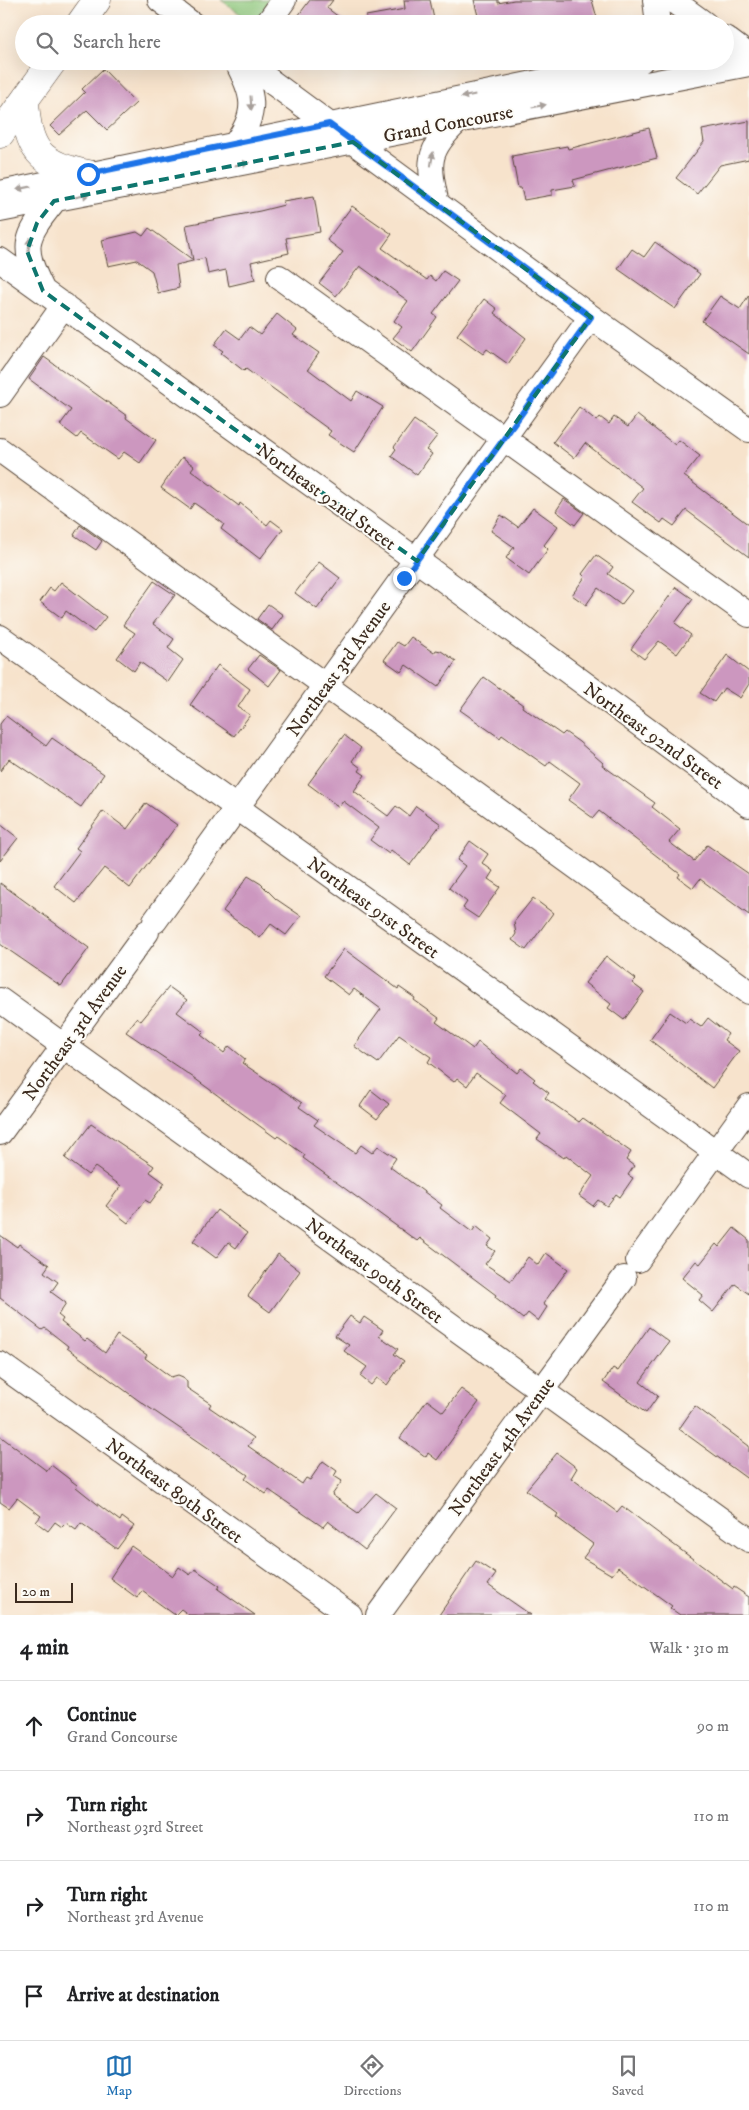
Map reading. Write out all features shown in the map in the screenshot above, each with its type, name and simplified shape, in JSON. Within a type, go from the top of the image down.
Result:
[{"type":"main road","points":[[86,15],[97,0]]},
{"type":"main road","points":[[0,134],[47,70]]},
{"type":"main road","points":[[25,100],[26,116],[32,141],[37,150],[54,165],[88,174]]},
{"type":"street","points":[[160,0],[180,15]]},
{"type":"street","points":[[274,15],[284,0]]},
{"type":"street","points":[[655,0],[657,15]]},
{"type":"street","points":[[672,0],[693,15]]},
{"type":"street","points":[[734,42],[749,56]]},
{"type":"street","name":"Grand Concourse","points":[[734,67],[749,64]]},
{"type":"street","points":[[235,144],[251,118],[252,103],[247,81],[241,70]]},
{"type":"street","points":[[255,70],[591,317],[749,430]]},
{"type":"street","name":"Grand Concourse","points":[[0,193],[598,70]]},
{"type":"street","name":"Grand Concourse","points":[[0,210],[54,202],[719,70]]},
{"type":"street","points":[[437,204],[432,182],[432,153],[439,139],[458,122]]},
{"type":"street","points":[[43,291],[31,266],[28,251],[30,237],[36,223],[54,202]]},
{"type":"street","name":"Northeast 92nd Street","points":[[0,260],[417,561],[749,805]]},
{"type":"street","points":[[279,277],[749,615]]},
{"type":"street","points":[[0,395],[64,305]]},
{"type":"street","name":"Northeast 3rd Avenue","points":[[0,1133],[417,561],[591,317]]},
{"type":"street","points":[[0,450],[749,992]]},
{"type":"street","name":"Northeast 91st Street","points":[[0,637],[749,1176]]},
{"type":"street","name":"Northeast 90th Street","points":[[0,1000],[749,1540]]},
{"type":"street","name":"Northeast 4th Avenue","points":[[378,1615],[749,1106]]},
{"type":"street","name":"Northeast 89th Street","points":[[0,1364],[350,1615]]},
{"type":"highlighted area","points":[[353,142],[591,317],[417,561],[43,291],[27,251],[37,223],[54,201]]},
{"type":"green space","points":[[221,0],[272,0],[261,15],[242,15]]},
{"type":"building","points":[[310,0],[333,0],[327,8],[336,15],[299,15]]},
{"type":"building","points":[[404,0],[430,0],[433,15],[372,15],[405,9]]},
{"type":"building","points":[[474,0],[498,0],[498,3],[514,0],[592,0],[596,15],[478,15]]},
{"type":"building","points":[[104,70],[136,103],[107,130],[87,110],[59,135],[50,126],[85,92],[82,89]]},
{"type":"building","points":[[749,121],[749,159],[720,165],[697,194],[676,178],[704,142],[702,130]]},
{"type":"building","points":[[649,128],[657,158],[573,180],[575,186],[552,190],[552,195],[524,200],[521,188],[518,188],[512,156],[567,146],[568,149]]},
{"type":"building","points":[[314,196],[320,232],[286,238],[289,253],[251,262],[255,280],[229,286],[226,270],[208,274],[205,258],[176,265],[179,288],[158,293],[152,271],[137,260],[108,266],[102,240],[137,232],[143,236],[149,228],[193,260],[186,225],[260,211],[284,205],[283,201]]},
{"type":"building","points":[[352,206],[392,234],[382,248],[427,280],[430,276],[436,281],[443,271],[458,281],[433,314],[437,317],[412,352],[393,338],[402,327],[394,321],[408,301],[360,266],[336,296],[319,283],[343,252],[327,240]]},
{"type":"building","points":[[655,242],[700,274],[675,309],[618,269],[632,249],[644,257]]},
{"type":"building","points":[[749,295],[749,354],[702,321],[720,296],[740,309]]},
{"type":"building","points":[[484,299],[497,309],[494,313],[526,338],[508,364],[487,349],[483,354],[457,335]]},
{"type":"building","points":[[277,314],[297,330],[293,335],[319,353],[308,369],[351,401],[357,391],[383,407],[354,452],[328,435],[331,431],[246,369],[244,371],[214,345],[226,329],[240,339],[249,327],[260,335]]},
{"type":"building","points":[[44,357],[127,416],[126,418],[156,440],[140,463],[124,452],[118,459],[81,433],[77,438],[60,425],[71,410],[29,379]]},
{"type":"building","points":[[579,407],[597,421],[600,417],[609,424],[614,417],[628,427],[637,415],[675,445],[679,440],[700,456],[684,476],[749,525],[749,557],[686,510],[674,526],[664,519],[661,523],[632,502],[643,488],[585,443],[574,458],[553,442]]},
{"type":"building","points":[[414,420],[437,436],[426,450],[432,454],[417,475],[391,456],[396,449],[394,447]]},
{"type":"building","points":[[182,457],[194,466],[191,470],[239,506],[240,503],[267,525],[271,520],[283,529],[260,559],[221,529],[224,524],[194,503],[190,509],[161,488]]},
{"type":"building","points":[[564,499],[584,513],[575,525],[556,511]]},
{"type":"building","points":[[533,508],[558,526],[544,545],[548,549],[529,575],[506,558],[514,547],[491,531],[501,515],[518,527]]},
{"type":"building","points":[[80,525],[102,541],[96,550],[74,535]]},
{"type":"building","points":[[596,555],[613,567],[608,574],[632,591],[621,605],[598,588],[586,605],[572,595],[585,577],[582,574]]},
{"type":"building","points":[[319,562],[340,578],[317,609],[295,593]]},
{"type":"building","points":[[154,581],[175,595],[153,624],[174,639],[168,648],[183,660],[168,682],[140,662],[134,671],[117,658],[135,633],[123,625]]},
{"type":"building","points":[[61,582],[106,617],[94,632],[66,611],[62,618],[40,602],[50,588],[54,591]]},
{"type":"building","points":[[676,587],[693,599],[675,623],[691,635],[677,654],[659,641],[644,659],[631,649]]},
{"type":"building","points":[[268,604],[283,615],[272,630],[257,619]]},
{"type":"building","points":[[411,637],[434,653],[436,650],[441,651],[456,661],[438,687],[406,665],[401,672],[384,660],[397,642],[404,646]]},
{"type":"building","points":[[259,655],[281,670],[269,686],[248,669]]},
{"type":"building","points":[[727,655],[749,672],[749,684],[740,698],[724,688],[714,702],[700,693]]},
{"type":"building","points":[[218,665],[250,689],[238,707],[250,715],[234,736],[190,705]]},
{"type":"building","points":[[484,677],[562,735],[565,732],[579,742],[603,763],[602,765],[655,803],[652,807],[680,829],[669,842],[694,861],[707,845],[749,874],[749,915],[700,879],[693,888],[678,877],[680,874],[599,811],[593,818],[568,800],[580,783],[550,761],[546,766],[502,735],[500,738],[460,710]]},
{"type":"building","points":[[6,716],[46,746],[52,738],[104,774],[81,807],[9,759],[0,771],[0,724]]},
{"type":"building","points":[[344,735],[361,748],[352,761],[361,768],[359,771],[365,775],[354,791],[388,816],[396,806],[409,816],[416,806],[441,824],[410,865],[391,850],[389,854],[370,840],[379,828],[343,801],[339,807],[308,784]]},
{"type":"building","points":[[146,803],[177,825],[130,888],[104,868],[76,903],[54,886],[80,851],[76,848],[103,811],[127,829]]},
{"type":"building","points":[[0,824],[18,838],[0,861]]},
{"type":"building","points":[[470,841],[488,854],[482,863],[493,871],[488,879],[500,887],[478,918],[463,908],[467,902],[449,888],[465,866],[457,860]]},
{"type":"building","points":[[248,876],[301,916],[286,935],[271,924],[260,938],[223,911]]},
{"type":"building","points":[[0,883],[89,948],[61,986],[0,944]]},
{"type":"building","points":[[533,898],[553,913],[526,950],[512,940],[516,934],[514,922]]},
{"type":"building","points":[[344,949],[398,989],[399,987],[415,998],[414,1000],[439,1018],[436,1022],[473,1049],[478,1042],[517,1073],[521,1068],[535,1079],[533,1081],[549,1093],[545,1098],[579,1122],[583,1118],[631,1152],[626,1160],[634,1166],[628,1175],[633,1178],[620,1197],[616,1194],[607,1206],[598,1200],[593,1206],[579,1196],[593,1176],[566,1155],[564,1158],[537,1139],[541,1134],[500,1103],[506,1095],[476,1073],[467,1086],[457,1078],[454,1082],[428,1062],[431,1057],[399,1035],[378,1063],[354,1046],[381,1009],[354,989],[349,995],[324,976]]},
{"type":"building","points":[[606,956],[636,979],[632,983],[644,992],[624,1020],[608,1008],[611,1004],[585,983]]},
{"type":"building","points":[[169,987],[187,1000],[177,1012],[204,1032],[201,1035],[224,1053],[229,1046],[245,1059],[242,1063],[302,1103],[299,1107],[318,1120],[314,1125],[355,1153],[361,1145],[372,1153],[378,1146],[396,1158],[390,1167],[442,1205],[440,1208],[472,1232],[476,1226],[492,1239],[487,1246],[495,1251],[485,1264],[511,1281],[528,1257],[538,1265],[546,1253],[568,1269],[543,1304],[547,1307],[538,1321],[528,1313],[523,1319],[495,1297],[496,1295],[420,1238],[417,1241],[303,1158],[305,1155],[278,1136],[276,1138],[194,1078],[126,1032],[137,1018],[141,1021]]},
{"type":"building","points":[[670,1012],[686,1023],[689,1019],[701,1027],[708,1018],[728,1034],[724,1040],[739,1051],[712,1088],[650,1040]]},
{"type":"building","points":[[371,1090],[389,1104],[377,1119],[360,1106]]},
{"type":"building","points":[[91,1124],[154,1166],[150,1172],[165,1183],[150,1203],[145,1200],[128,1223],[106,1206],[121,1186],[95,1167],[88,1175],[65,1158]]},
{"type":"building","points":[[217,1210],[247,1233],[236,1248],[228,1242],[216,1258],[193,1241]]},
{"type":"building","points":[[734,1228],[749,1240],[749,1294],[735,1284],[713,1312],[699,1300],[703,1295],[682,1278],[696,1261],[700,1264],[716,1244],[719,1247]]},
{"type":"building","points":[[0,1235],[17,1247],[19,1244],[49,1265],[44,1272],[58,1282],[51,1292],[66,1303],[58,1315],[63,1319],[61,1322],[85,1341],[87,1339],[105,1353],[117,1335],[147,1355],[145,1358],[171,1377],[178,1375],[183,1377],[187,1382],[187,1388],[211,1404],[209,1407],[254,1438],[248,1446],[302,1484],[306,1478],[310,1480],[323,1461],[337,1471],[334,1476],[342,1481],[332,1495],[358,1513],[376,1493],[396,1508],[365,1550],[328,1521],[323,1527],[269,1490],[266,1494],[245,1479],[248,1475],[138,1400],[67,1348],[68,1346],[45,1328],[42,1330],[0,1298]]},
{"type":"building","points":[[278,1254],[300,1271],[270,1312],[248,1296]]},
{"type":"building","points":[[350,1316],[360,1323],[364,1317],[383,1330],[379,1336],[398,1349],[394,1354],[404,1361],[387,1385],[377,1378],[371,1385],[360,1376],[367,1367],[344,1351],[349,1345],[335,1336]]},
{"type":"building","points":[[649,1327],[669,1342],[640,1382],[658,1396],[646,1413],[603,1382],[613,1368],[618,1371]]},
{"type":"building","points":[[461,1389],[479,1402],[437,1460],[428,1453],[426,1457],[400,1438],[427,1400],[443,1412]]},
{"type":"building","points":[[695,1406],[749,1446],[749,1480],[679,1429]]},
{"type":"building","points":[[0,1436],[47,1471],[51,1465],[120,1521],[122,1517],[134,1526],[117,1549],[81,1523],[76,1530],[66,1523],[62,1527],[55,1522],[48,1531],[36,1522],[41,1516],[17,1498],[9,1508],[0,1502]]},
{"type":"building","points":[[557,1453],[577,1468],[571,1478],[617,1512],[622,1506],[733,1589],[734,1587],[749,1597],[749,1615],[680,1615],[670,1608],[672,1606],[618,1567],[612,1575],[583,1558],[593,1544],[556,1517],[558,1514],[526,1490]]},
{"type":"building","points":[[131,1546],[173,1576],[179,1567],[190,1575],[195,1569],[220,1586],[218,1589],[255,1615],[189,1615],[181,1609],[175,1615],[142,1591],[137,1598],[110,1578]]},
{"type":"building","points":[[476,1561],[496,1574],[488,1585],[531,1615],[439,1615]]},
{"type":"route","points":[[88,174],[329,124],[591,317],[404,578]]}]
